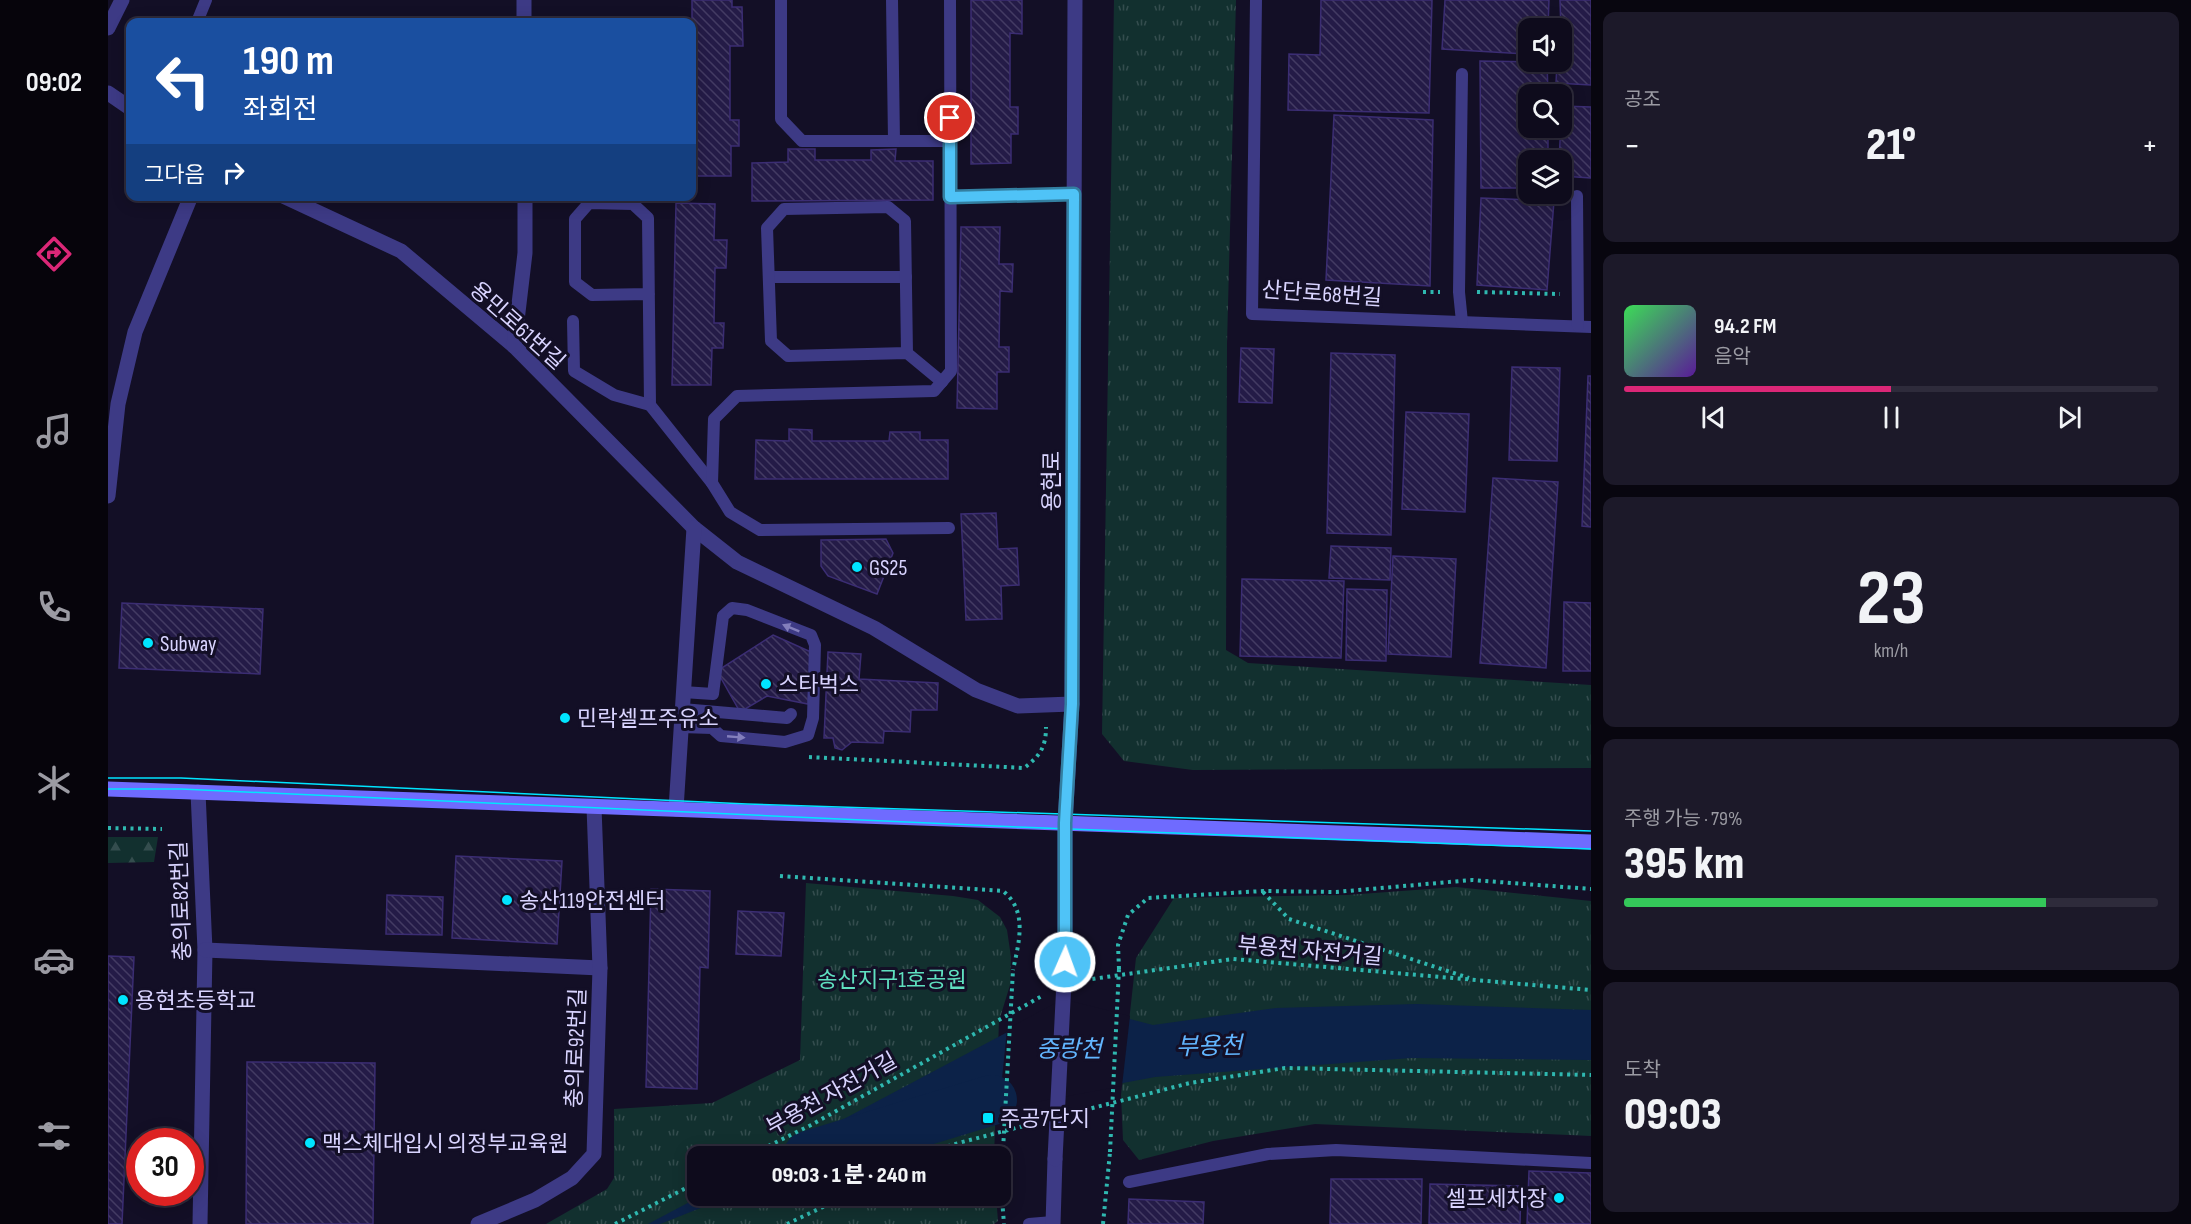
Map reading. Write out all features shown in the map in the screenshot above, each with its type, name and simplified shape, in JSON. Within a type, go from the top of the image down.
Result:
[{"type":"main road","points":[[108,789],[1591,842]]},
{"type":"street","points":[[108,28],[122,0]]},
{"type":"street","points":[[524,0],[524,18]]},
{"type":"street","name":"용현로","points":[[1053,1223],[1054,1159],[1065,962],[1065,823],[1072,704],[1075,0]]},
{"type":"street","points":[[108,93],[126,105]]},
{"type":"street","points":[[108,496],[118,404],[135,332],[189,201]]},
{"type":"street","name":"용민로61번길","points":[[294,201],[401,251],[514,346],[694,528],[737,562],[874,628],[976,690],[1018,706],[1072,704]]},
{"type":"street","points":[[514,346],[525,253],[525,201]]},
{"type":"street","points":[[676,809],[694,528]]},
{"type":"street","name":"충의로82번길","points":[[198,792],[205,950],[200,1224]]},
{"type":"street","name":"충의로92번길","points":[[478,1224],[535,1200],[572,1178],[594,1154],[600,968],[594,807]]},
{"type":"street","points":[[205,950],[600,968]]},
{"type":"lane","points":[[199,18],[206,0]]},
{"type":"lane","points":[[780,0],[781,119],[802,141],[950,141]]},
{"type":"lane","points":[[892,0],[894,141]]},
{"type":"lane","points":[[712,483],[714,419],[737,396],[934,391],[951,371],[950,0]]},
{"type":"lane","name":"산단로68번길","points":[[1256,0],[1252,314],[1585,326]]},
{"type":"lane","points":[[1462,74],[1459,292],[1462,322]]},
{"type":"lane","points":[[950,197],[1074,194]]},
{"type":"lane","points":[[1576,196],[1585,326]]},
{"type":"lane","points":[[649,294],[592,295],[575,282],[575,219],[589,203],[633,204],[648,218],[649,294],[650,405]]},
{"type":"lane","points":[[907,353],[905,221],[888,207],[784,209],[767,228],[771,341],[788,356],[907,353],[942,382]]},
{"type":"lane","points":[[769,277],[906,277]]},
{"type":"lane","points":[[573,321],[574,371],[614,395],[650,405],[712,483],[730,512],[760,530],[950,528]]},
{"type":"lane","points":[[681,727],[712,728],[721,736],[785,742],[808,735],[813,718],[815,645],[811,635],[747,610],[732,608],[723,616],[713,694],[712,728]]},
{"type":"lane","points":[[683,692],[713,694]]},
{"type":"lane","points":[[682,709],[788,718],[791,714]]},
{"type":"lane","points":[[1129,1182],[1268,1154],[1336,1150],[1591,1163]]},
{"type":"lane","points":[[1029,1224],[1053,1223]]},
{"type":"path","points":[[1477,292],[1541,294]]},
{"type":"path","points":[[803,757],[1024,768],[1038,758],[1046,742],[1046,726]]},
{"type":"path","points":[[108,828],[162,829]]},
{"type":"path","points":[[780,876],[1003,891],[1017,906],[1019,940],[1013,970],[1002,1146]]},
{"type":"path","points":[[1103,1224],[1110,1152],[1119,969],[1118,945],[1128,915],[1148,898],[1263,891],[1336,892],[1472,880],[1591,889]]},
{"type":"path","points":[[1263,891],[1289,919],[1477,981]]},
{"type":"path","name":"부용천 자전거길","points":[[1076,981],[1233,959],[1591,990]]},
{"type":"path","name":"부용천 자전거길","points":[[768,1146],[1045,994]]},
{"type":"path","points":[[1076,1113],[1190,1083],[1285,1068],[1591,1075]]},
{"type":"path","points":[[949,1146],[1042,1121]]},
{"type":"path","points":[[615,1224],[687,1188]]},
{"type":"path","points":[[787,1224],[825,1206]]},
{"type":"path","points":[[1002,1206],[1004,1224]]},
{"type":"green space","points":[[1114,0],[1236,0],[1227,344],[1226,650],[1248,663],[1591,685],[1591,768],[1193,770],[1124,761],[1102,734]]},
{"type":"green space","points":[[108,837],[158,837],[154,862],[108,863]]},
{"type":"green space","name":"송산지구1호공원","points":[[806,883],[978,900],[1000,917],[1007,930],[1011,957],[1010,985],[999,1021],[994,1146],[687,1146],[687,1206],[997,1206],[998,1221],[994,1224],[546,1224],[607,1189],[614,1178],[614,1109],[712,1103],[800,1060]]},
{"type":"green space","points":[[1456,887],[1591,901],[1591,1136],[1315,1124],[1213,1141],[1139,1160],[1123,1140],[1121,1095],[1136,958],[1174,898],[1347,895]]},
{"type":"water","name":"중랑천","points":[[1064,1002],[1153,1025],[1276,1008],[1417,1004],[1591,1010],[1591,1060],[1411,1058],[1155,1077],[915,1122],[854,1146],[793,1146]]},
{"type":"water","points":[[687,1203],[687,1206],[706,1206],[660,1224],[648,1224]]},
{"type":"pier","points":[[1063,999],[1130,1016],[1122,1086],[999,1109],[1007,1029]]},
{"type":"building","points":[[692,0],[732,0],[732,7],[742,7],[743,46],[730,46],[730,120],[739,120],[739,146],[731,146],[731,176],[696,176],[696,18],[692,18]]},
{"type":"building","points":[[971,0],[1022,0],[1022,34],[1010,33],[1010,107],[1018,107],[1018,134],[1011,134],[1011,163],[971,164]]},
{"type":"building","points":[[1321,0],[1432,0],[1429,113],[1288,110],[1289,54],[1320,55]]},
{"type":"building","points":[[1445,0],[1549,0],[1548,18],[1518,18],[1518,53],[1442,49]]},
{"type":"building","points":[[1560,0],[1591,0],[1591,85],[1556,83],[1557,72],[1572,72],[1572,18],[1561,18]]},
{"type":"building","points":[[1480,61],[1518,62],[1518,72],[1547,72],[1548,84],[1518,84],[1518,138],[1548,138],[1548,150],[1518,150],[1518,188],[1481,188]]},
{"type":"building","points":[[1572,106],[1591,107],[1591,178],[1572,177],[1572,150],[1560,150],[1560,138],[1572,138]]},
{"type":"building","points":[[1334,115],[1433,120],[1430,286],[1326,280]]},
{"type":"building","points":[[788,149],[815,149],[815,160],[871,160],[871,150],[896,149],[895,161],[933,161],[933,200],[752,201],[752,163],[788,162]]},
{"type":"building","points":[[1481,198],[1518,200],[1518,204],[1554,204],[1547,290],[1477,285]]},
{"type":"building","points":[[676,203],[715,204],[714,240],[727,240],[726,268],[715,268],[714,323],[724,323],[723,348],[712,348],[711,385],[672,385]]},
{"type":"building","points":[[961,227],[1000,227],[999,264],[1013,264],[1012,292],[1000,291],[999,347],[1009,347],[1009,372],[997,372],[997,409],[957,408]]},
{"type":"building","points":[[1241,348],[1274,349],[1272,403],[1239,402]]},
{"type":"building","points":[[1331,353],[1395,355],[1391,535],[1327,533]]},
{"type":"building","points":[[1512,367],[1560,368],[1557,461],[1509,460]]},
{"type":"building","points":[[1588,376],[1591,376],[1591,527],[1582,526]]},
{"type":"building","points":[[1406,412],[1469,414],[1465,512],[1402,509]]},
{"type":"building","points":[[789,429],[812,430],[812,441],[889,441],[890,432],[920,432],[920,440],[948,440],[948,479],[755,479],[756,440],[789,441]]},
{"type":"building","points":[[1493,478],[1558,482],[1546,668],[1480,663]]},
{"type":"building","points":[[996,513],[998,549],[1017,548],[1019,585],[1001,586],[1002,619],[966,620],[961,514]]},
{"type":"building","points":[[886,539],[893,553],[877,594],[828,576],[821,566],[821,540]]},
{"type":"building","points":[[1331,546],[1391,548],[1390,580],[1329,578]]},
{"type":"building","points":[[1393,556],[1456,559],[1451,657],[1388,654]]},
{"type":"building","points":[[1242,579],[1344,581],[1341,658],[1240,656]]},
{"type":"building","points":[[1347,589],[1387,590],[1386,661],[1346,660]]},
{"type":"building","points":[[1564,602],[1591,603],[1591,671],[1563,671]]},
{"type":"building","points":[[122,603],[263,609],[260,674],[119,668]]},
{"type":"building","name":"스타벅스","points":[[773,635],[811,652],[808,704],[767,696],[740,712],[717,671]]},
{"type":"building","points":[[828,652],[861,654],[859,679],[938,683],[937,710],[911,710],[910,732],[884,731],[883,743],[852,742],[842,750],[835,748],[833,738],[824,738]]},
{"type":"building","name":"송산119안전센터","points":[[456,856],[562,861],[557,944],[452,938]]},
{"type":"building","points":[[651,889],[710,891],[708,968],[700,967],[697,1089],[646,1087]]},
{"type":"building","points":[[387,895],[443,897],[442,935],[386,934]]},
{"type":"building","points":[[738,911],[784,913],[781,956],[736,954]]},
{"type":"building","points":[[108,956],[134,957],[122,1224],[108,1224]]},
{"type":"building","name":"맥스체대입시 의정부교육원","points":[[247,1062],[375,1063],[373,1224],[246,1224]]},
{"type":"building","name":"셀프세차장","points":[[1529,1171],[1591,1173],[1591,1224],[1527,1224]]},
{"type":"building","points":[[1331,1179],[1422,1179],[1421,1224],[1330,1224]]},
{"type":"building","points":[[1430,1184],[1521,1186],[1520,1224],[1429,1224]]},
{"type":"building","points":[[1129,1199],[1204,1202],[1203,1224],[1128,1224]]},
{"type":"waterway","name":"부용천","points":[[841,1146],[992,1100]]},
{"type":"tram line","points":[[108,778],[181,778],[747,804],[1591,831]]},
{"type":"tram line","points":[[108,789],[181,789],[1018,827],[1591,849]]},
{"type":"place","name":"GS25","points":[[857,567]]},
{"type":"place","name":"Subway","points":[[148,643]]},
{"type":"place","name":"스타벅스","points":[[766,684]]},
{"type":"place","name":"민락셀프주유소","points":[[565,718]]},
{"type":"place","name":"송산119안전센터","points":[[507,900]]},
{"type":"place","name":"용현초등학교","points":[[123,1000]]},
{"type":"place","name":"주공7단지","points":[[988,1118]]},
{"type":"place","name":"맥스체대입시 의정부교육원","points":[[310,1143]]},
{"type":"place","name":"셀프세차장","points":[[1559,1198]]},
{"type":"route","points":[[950,118],[950,197],[1074,194],[1072,704],[1065,823],[1065,962]]}]
